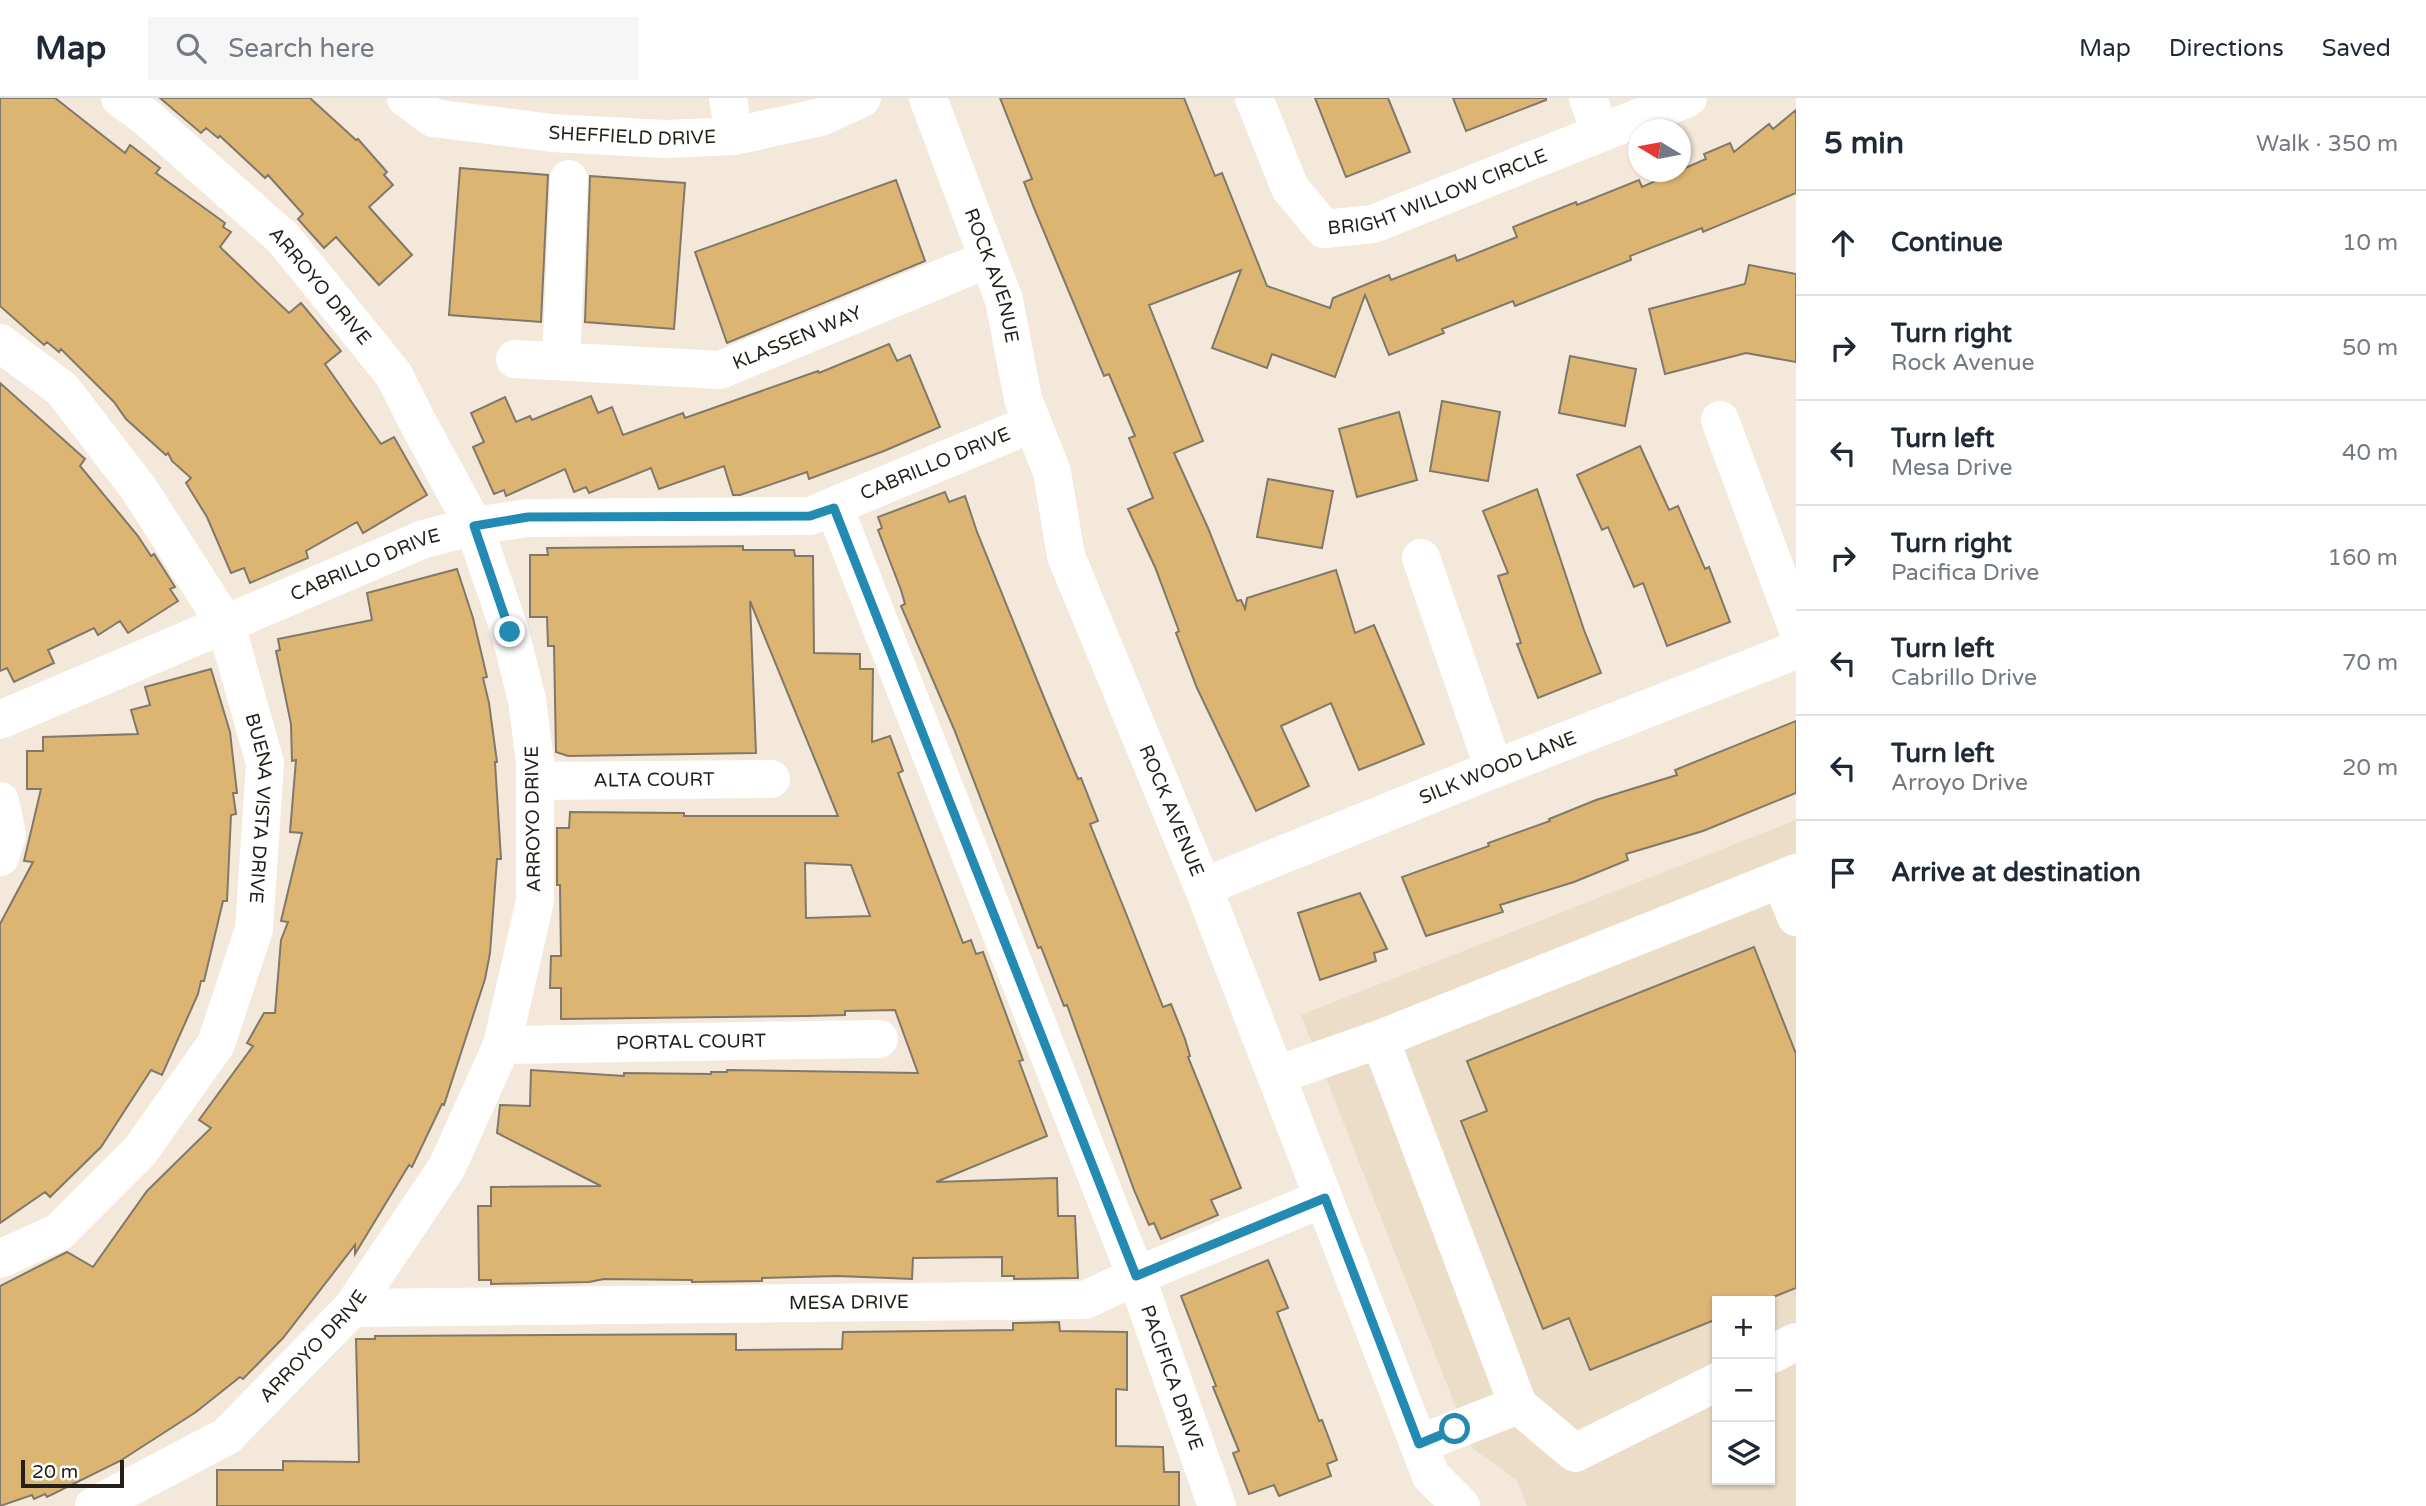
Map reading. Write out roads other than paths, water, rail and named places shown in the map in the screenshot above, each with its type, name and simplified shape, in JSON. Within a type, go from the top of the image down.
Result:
[{"type":"street","name":"ARROYO DRIVE","points":[[94,1506],[227,1436],[352,1308],[447,1167],[502,1045],[535,901],[536,762],[524,686],[510,632],[474,526],[416,421],[394,374],[283,238],[145,116],[120,98]]},
{"type":"street","name":"SHEFFIELD DRIVE","points":[[406,98],[433,118],[552,133],[665,139],[734,136],[821,117],[862,98]]},
{"type":"street","points":[[728,98],[734,136]]},
{"type":"street","name":"ROCK AVENUE","points":[[928,98],[1004,300],[1023,400],[1052,472],[1066,556],[1278,1075],[1431,1476],[1461,1506]]},
{"type":"street","name":"BRIGHT WILLOW CIRCLE","points":[[1254,98],[1290,188],[1324,229],[1373,224],[1594,115],[1688,98]]},
{"type":"street","points":[[561,361],[569,179]]},
{"type":"street","name":"KLASSEN WAY","points":[[515,359],[720,370],[988,259]]},
{"type":"street","name":"BUENA VISTA DRIVE","points":[[0,343],[62,389],[139,489],[226,625],[265,763],[254,929],[216,1044],[140,1151],[59,1232],[0,1259]]},
{"type":"street","points":[[1720,421],[1796,625]]},
{"type":"street","name":"CABRILLO DRIVE","points":[[0,720],[424,539],[474,526],[528,517],[810,516],[1031,424]]},
{"type":"street","name":"PACIFICA DRIVE","points":[[834,508],[1136,1276],[1217,1506]]},
{"type":"street","points":[[1421,558],[1494,769]]},
{"type":"street","name":"SILK WOOD LANE","points":[[1203,887],[1796,650]]},
{"type":"street","name":"ALTA COURT","points":[[535,781],[771,779]]},
{"type":"street","points":[[0,801],[6,835],[0,857]]},
{"type":"street","points":[[1278,1075],[1380,1040],[1788,876],[1796,917]]},
{"type":"street","name":"PORTAL COURT","points":[[502,1045],[878,1039]]},
{"type":"street","points":[[1380,1040],[1518,1405],[1575,1453],[1712,1384]]},
{"type":"street","name":"MESA DRIVE","points":[[352,1308],[1085,1300],[1136,1276],[1325,1198]]},
{"type":"street","points":[[1775,1353],[1796,1342]]},
{"type":"street","points":[[1419,1444],[1518,1405]]}]
